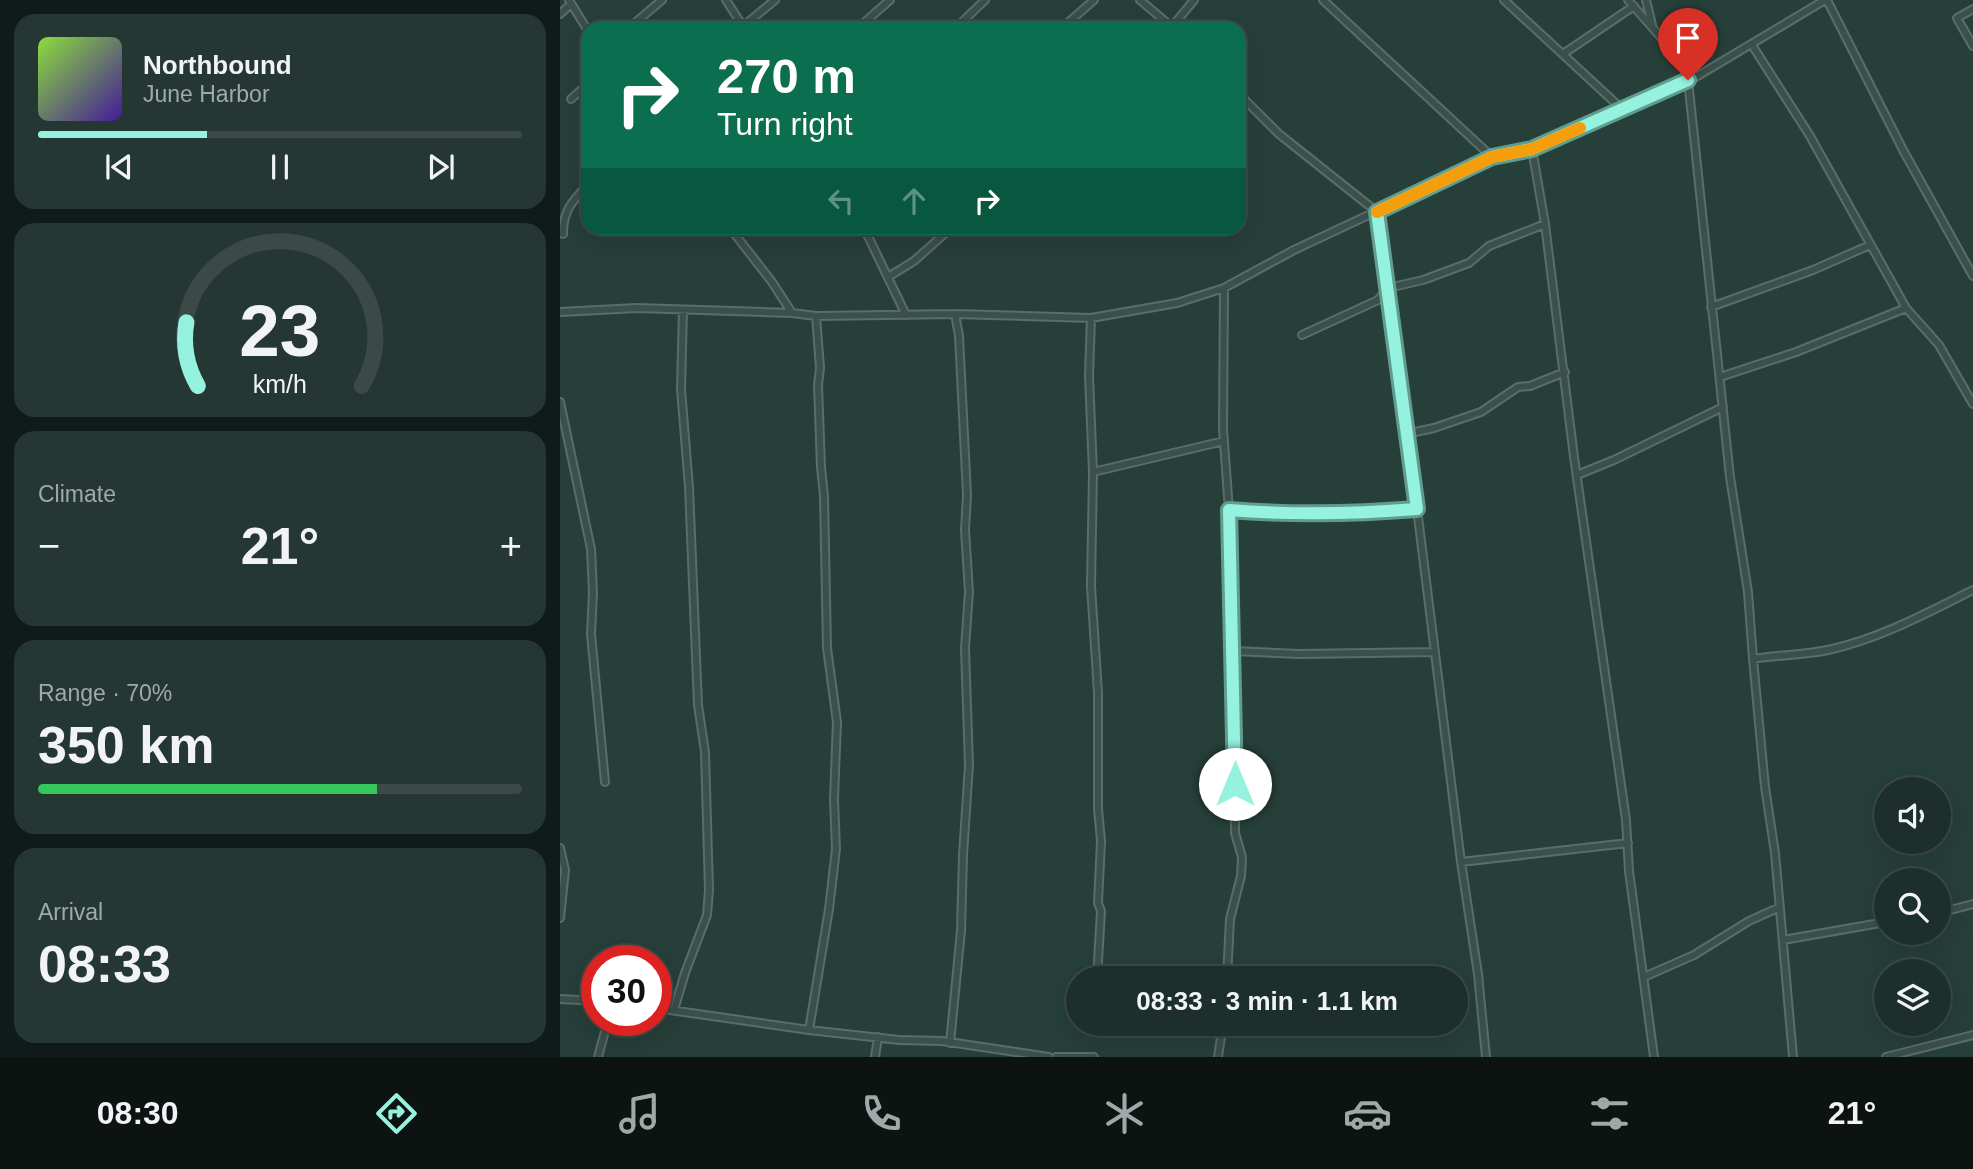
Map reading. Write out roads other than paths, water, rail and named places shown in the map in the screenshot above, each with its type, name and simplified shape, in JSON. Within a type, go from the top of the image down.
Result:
[{"type":"street","points":[[637,21],[662,0]]},
{"type":"street","points":[[726,0],[739,21]]},
{"type":"street","points":[[750,21],[775,0]]},
{"type":"street","points":[[866,21],[890,0]]},
{"type":"street","points":[[963,21],[985,0]]},
{"type":"street","points":[[1070,21],[1094,0]]},
{"type":"street","points":[[1140,0],[1164,21]]},
{"type":"street","points":[[1178,21],[1194,0]]},
{"type":"street","points":[[1322,0],[1492,157]]},
{"type":"street","points":[[1504,0],[1622,109]]},
{"type":"street","points":[[1646,0],[1653,26]]},
{"type":"street","points":[[560,312],[637,309],[816,316],[955,314],[1091,318],[1164,306],[1224,288],[1294,250],[1492,157],[1532,149],[1696,77],[1826,0],[1903,150],[1973,276]]},
{"type":"street","points":[[560,14],[570,2],[582,21]]},
{"type":"street","points":[[1563,54],[1631,3],[1696,77]]},
{"type":"street","points":[[1973,9],[1957,18],[1973,46]]},
{"type":"street","points":[[1752,45],[1810,136],[1906,308],[1939,345],[1973,404]]},
{"type":"street","points":[[1688,80],[1730,477],[1748,592],[1793,1057]]},
{"type":"street","points":[[572,99],[581,91]]},
{"type":"street","points":[[1246,101],[1279,134],[1377,212],[1461,862],[1478,974],[1486,1057]]},
{"type":"street","points":[[1532,149],[1565,372],[1654,1057]]},
{"type":"street","points":[[563,234],[565,211],[581,192]]},
{"type":"street","points":[[1302,335],[1378,300],[1388,288],[1423,280],[1469,263],[1489,246],[1545,224]]},
{"type":"street","points":[[735,235],[792,313]]},
{"type":"street","points":[[867,235],[906,315]]},
{"type":"street","points":[[888,277],[914,261],[943,235]]},
{"type":"street","points":[[1711,307],[1803,274],[1870,245]]},
{"type":"street","points":[[1224,288],[1224,441],[1234,651],[1235,833],[1242,857],[1241,876],[1230,919],[1228,966]]},
{"type":"street","points":[[1720,377],[1796,352],[1906,308]]},
{"type":"street","points":[[683,310],[681,388],[698,705],[705,752],[709,890],[707,915],[674,1010],[808,1030],[950,1043],[1049,1057]]},
{"type":"street","points":[[950,1043],[961,931],[969,765],[965,648],[969,592],[965,530],[967,495],[959,336],[955,314]]},
{"type":"street","points":[[808,1030],[829,909],[836,849],[834,799],[837,722],[827,649],[824,496],[818,408],[820,368],[816,316]]},
{"type":"street","points":[[1091,318],[1091,586],[1098,693],[1098,809],[1101,841],[1098,966]]},
{"type":"street","points":[[1406,434],[1434,428],[1481,412],[1518,387],[1530,386],[1565,372]]},
{"type":"street","points":[[560,402],[591,549],[591,634],[605,782]]},
{"type":"street","points":[[1577,475],[1615,460],[1723,407]]},
{"type":"street","points":[[1093,472],[1224,441]]},
{"type":"street","points":[[1229,510],[1284,514],[1355,514],[1417,509]]},
{"type":"street","points":[[1753,659],[1827,650],[1874,636],[1973,590]]},
{"type":"street","points":[[1234,651],[1312,654],[1435,652]]},
{"type":"street","points":[[1461,862],[1628,843]]},
{"type":"street","points":[[560,848],[565,870],[560,918]]},
{"type":"street","points":[[1951,910],[1973,904]]},
{"type":"street","points":[[1644,977],[1694,955],[1749,921],[1780,907]]},
{"type":"street","points":[[1783,940],[1874,924]]},
{"type":"street","points":[[560,999],[581,1000]]},
{"type":"street","points":[[1886,1057],[1973,1035]]},
{"type":"street","points":[[598,1057],[604,1036]]},
{"type":"street","points":[[1218,1057],[1221,1036]]},
{"type":"street","points":[[875,1057],[878,1037]]},
{"type":"street","points":[[1056,1057],[1094,1057]]}]
